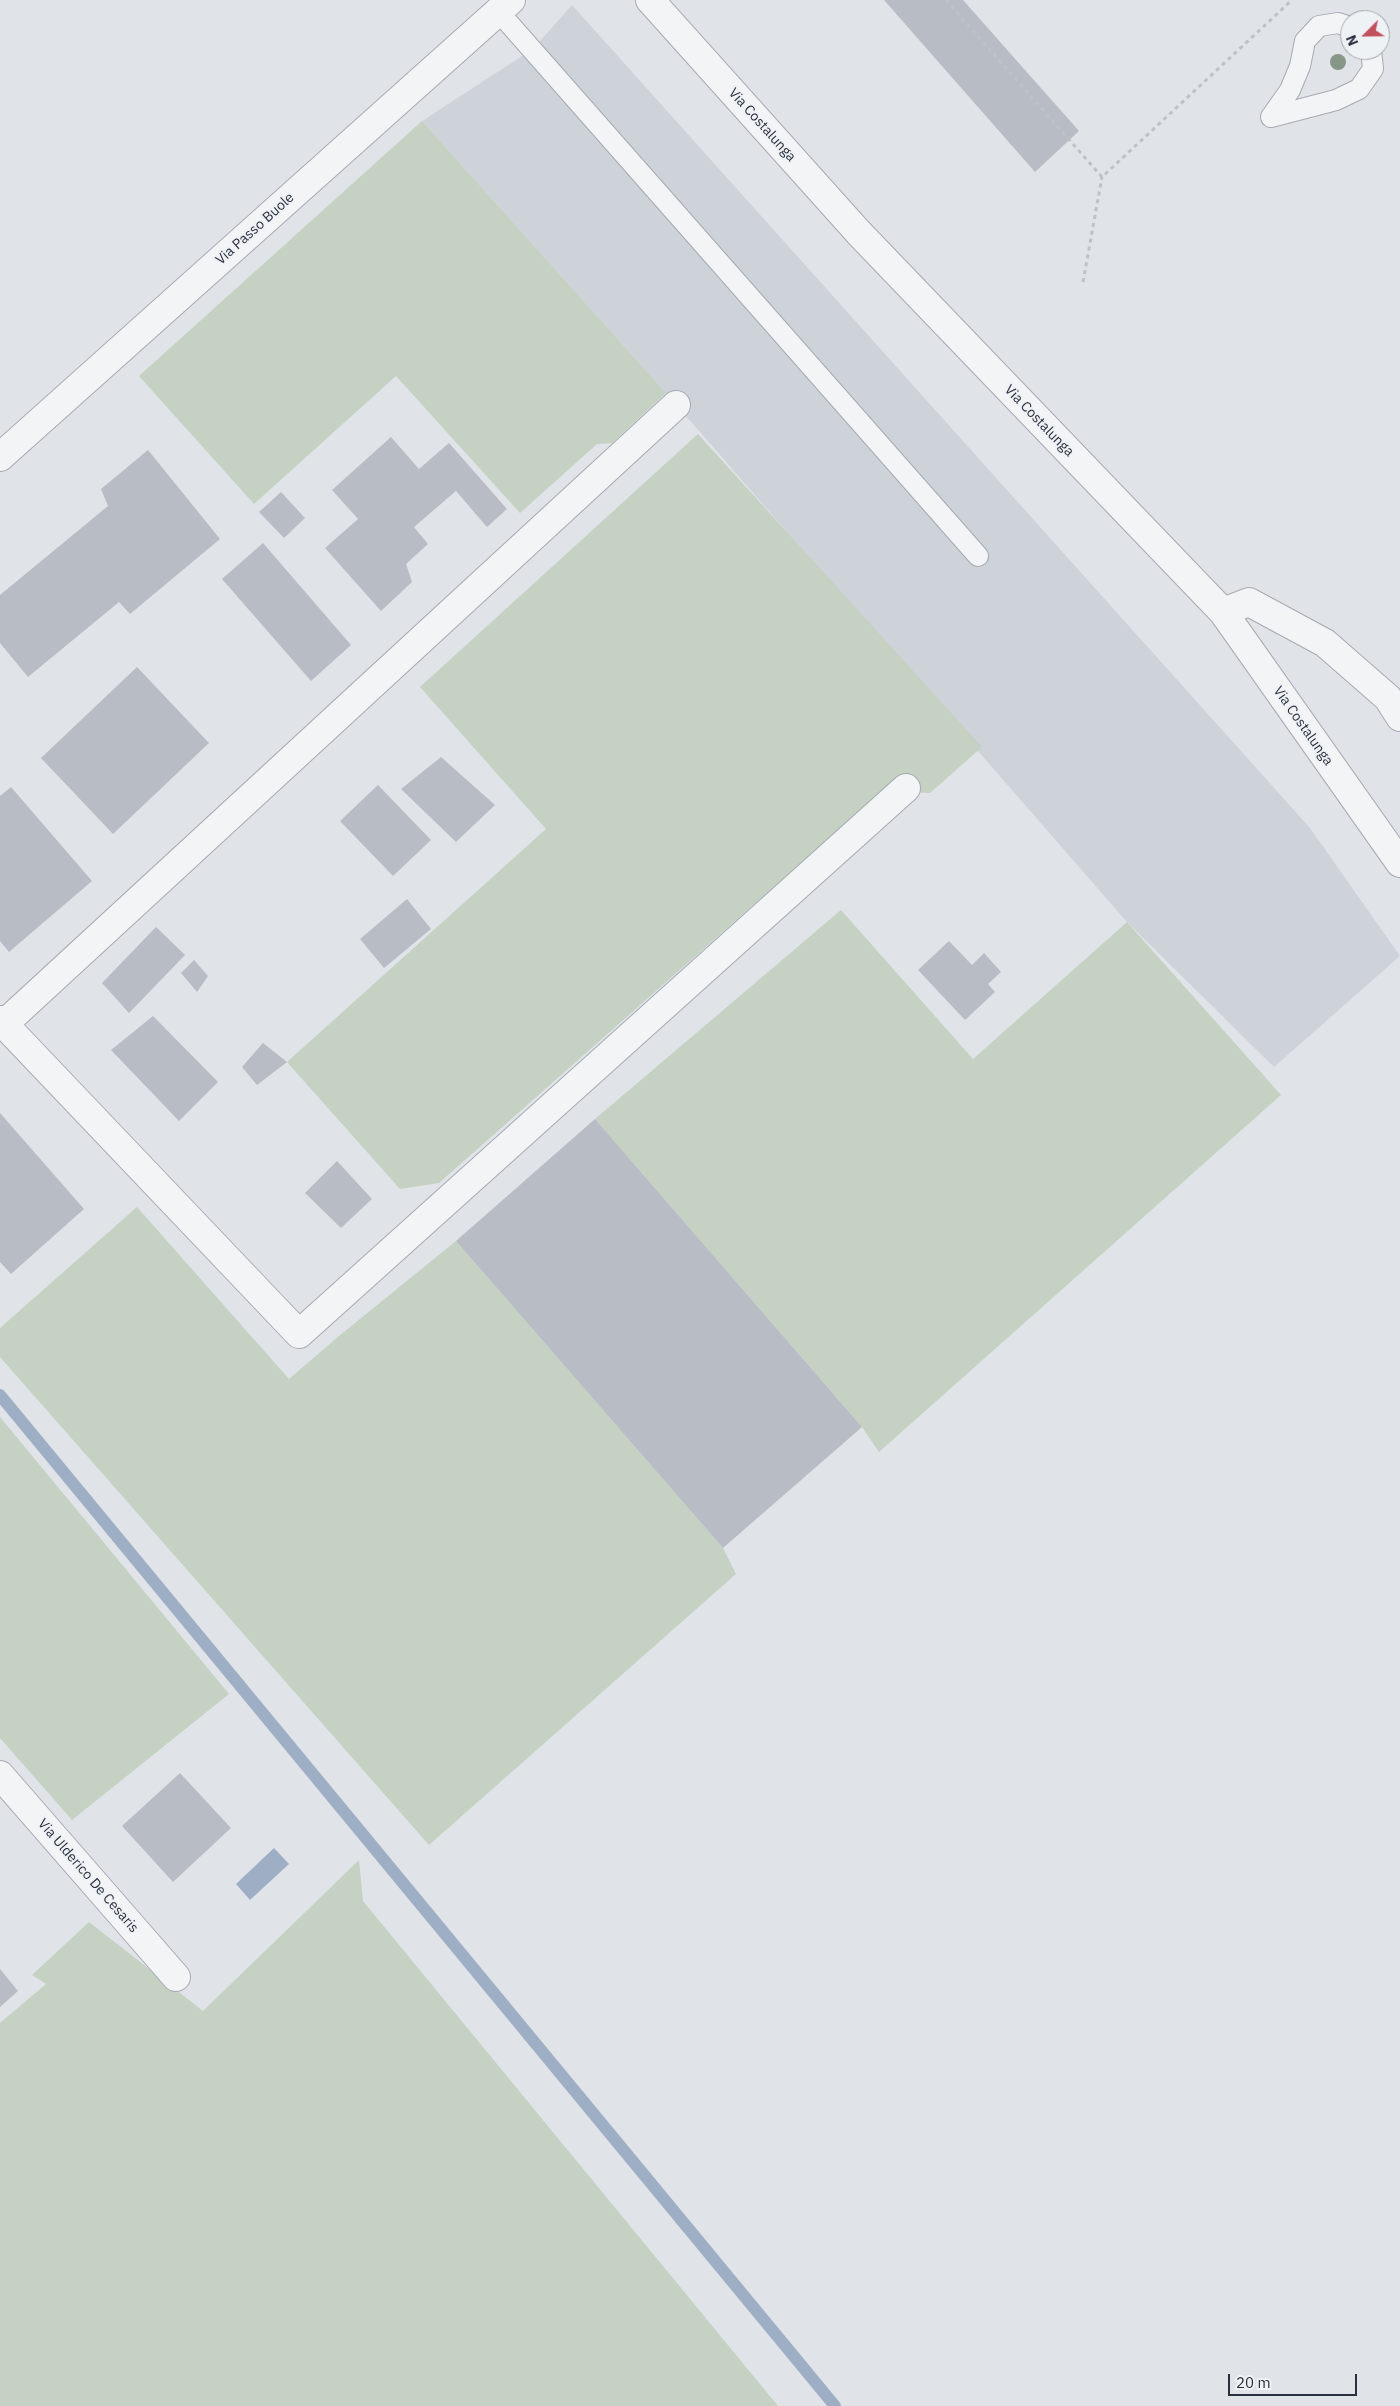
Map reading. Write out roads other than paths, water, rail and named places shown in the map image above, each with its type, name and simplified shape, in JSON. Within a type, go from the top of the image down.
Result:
[{"type":"street","name":"Via Costalunga","points":[[650,0],[859,233],[1223,612],[1400,864]]},
{"type":"street","name":"Via Passo Buole","points":[[0,457],[505,6]]},
{"type":"street","points":[[676,405],[2,1022],[299,1334],[906,788]]},
{"type":"street","points":[[1223,612],[1249,602],[1325,643],[1388,698],[1400,717]]},
{"type":"street","name":"Via Ulderico De Cesaris","points":[[0,1775],[176,1977]]},
{"type":"lane","points":[[505,6],[978,556]]},
{"type":"lane","points":[[1340,24],[1319,26],[1305,41],[1300,66],[1290,90],[1271,117],[1336,100],[1358,89],[1373,69],[1372,60]]},
{"type":"water","points":[[274,1848],[289,1864],[250,1900],[236,1884]]},
{"type":"waterway","points":[[0,1395],[835,2406]]}]
